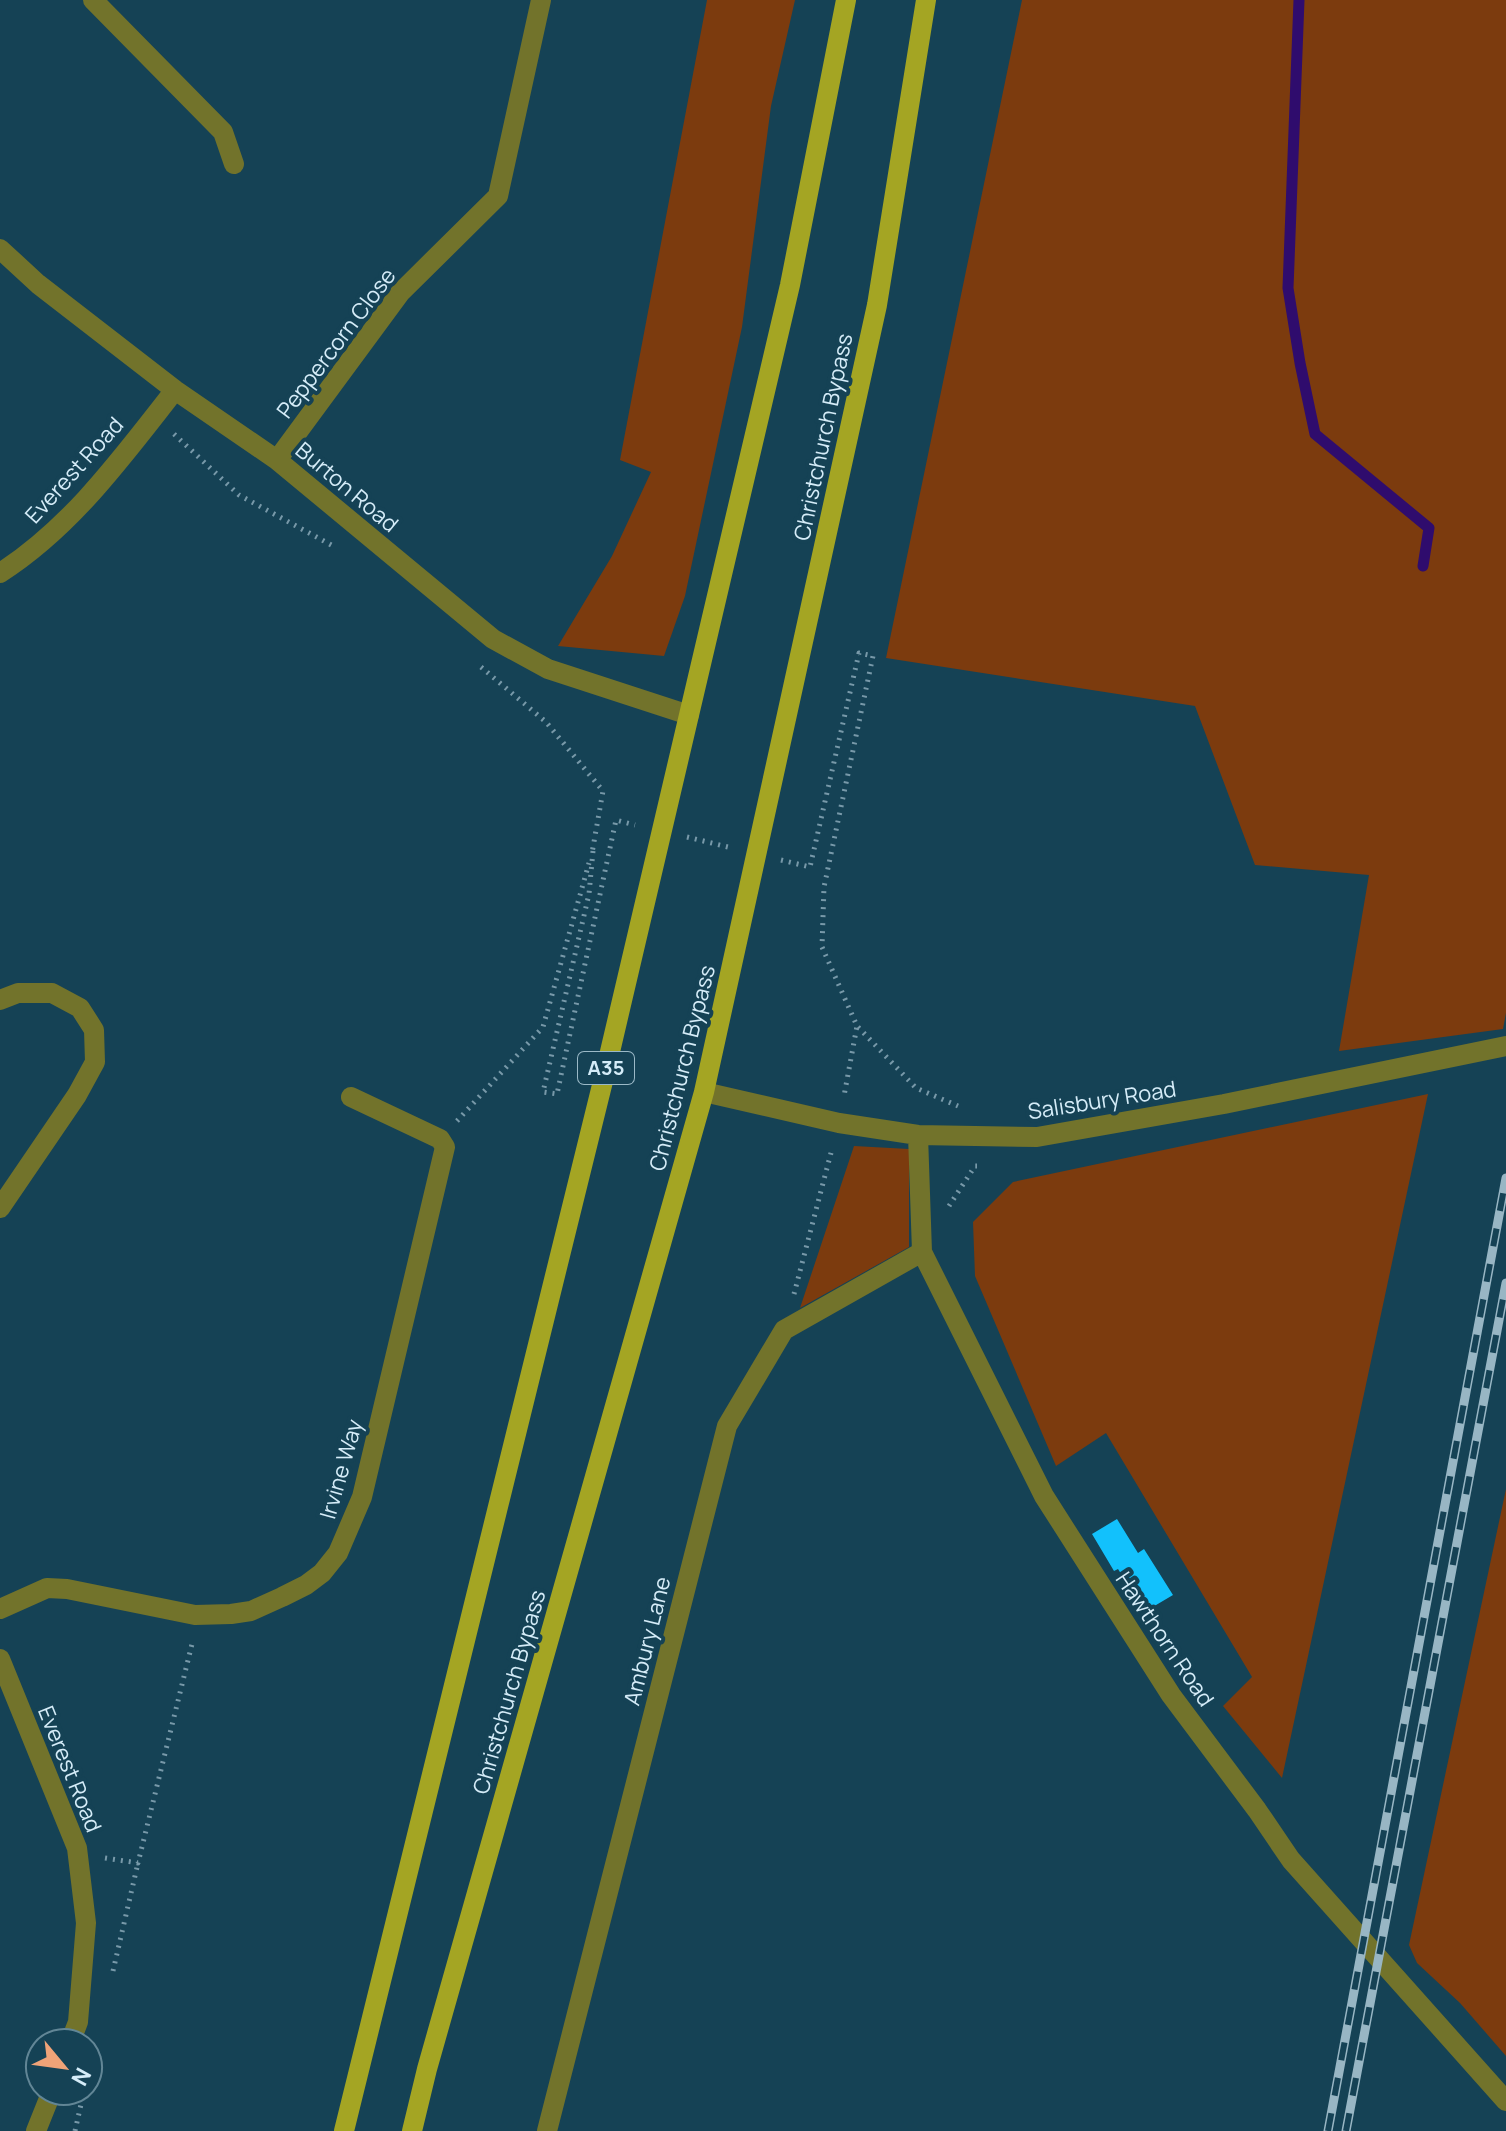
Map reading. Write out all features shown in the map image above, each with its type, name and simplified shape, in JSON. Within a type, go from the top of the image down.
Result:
[{"type":"main road","name":"A35","points":[[344,2131],[605,1073],[790,285],[846,0]]},
{"type":"main road","name":"Christchurch Bypass","points":[[412,2131],[704,1092],[877,305],[926,0]]},
{"type":"street","points":[[93,0],[223,132],[234,164]]},
{"type":"street","name":"Peppercorn Close","points":[[277,460],[400,293],[498,196],[541,0]]},
{"type":"street","name":"Burton Road","points":[[0,249],[38,284],[175,390],[277,460],[493,639],[548,669],[689,715]]},
{"type":"street","name":"Everest Road","points":[[0,573],[28,555],[82,504],[175,390]]},
{"type":"street","points":[[0,1000],[18,993],[52,993],[80,1008],[94,1030],[95,1062],[77,1095],[0,1208]]},
{"type":"street","name":"Salisbury Road","points":[[704,1092],[839,1123],[918,1135],[1037,1137],[1224,1104],[1506,1046]]},
{"type":"street","points":[[351,1097],[440,1139]]},
{"type":"street","name":"Hawthorn Road","points":[[918,1135],[922,1252],[1044,1496],[1171,1695],[1291,1860],[1506,2101]]},
{"type":"street","name":"Irvine Way","points":[[0,1609],[47,1588],[67,1589],[195,1615],[251,1611],[306,1585],[322,1573],[338,1553],[362,1497],[445,1147],[440,1139]]},
{"type":"street","name":"Ambury Lane","points":[[547,2131],[727,1426],[784,1330],[922,1252]]},
{"type":"street","name":"Everest Road","points":[[0,1659],[78,1854],[86,1923],[76,2027]]},
{"type":"street","points":[[36,2131],[46,2107]]},
{"type":"path","points":[[154,416],[239,495],[346,553]]},
{"type":"path","points":[[780,860],[810,867],[859,653],[873,656],[824,887],[822,947]]},
{"type":"path","points":[[475,663],[546,722],[603,791],[589,894],[543,1092],[557,1094],[616,820],[646,827]]},
{"type":"path","points":[[675,835],[735,849]]},
{"type":"path","points":[[440,1139],[543,1027],[593,851]]},
{"type":"path","points":[[857,1026],[916,1088],[965,1109]]},
{"type":"path","points":[[78,1854],[138,1863],[193,1640],[195,1615]]},
{"type":"path","points":[[75,2131],[80,2107]]},
{"type":"shaded area","points":[[707,0],[795,0],[771,106],[742,327],[685,596],[664,656],[558,646],[612,556],[651,472],[620,460]]},
{"type":"shaded area","points":[[1022,0],[1506,0],[1506,1013],[1503,1029],[1339,1051],[1369,875],[1255,865],[1195,706],[886,658]]},
{"type":"shaded area","points":[[1428,1094],[1282,1778],[1223,1706],[1252,1677],[1106,1433],[1056,1466],[975,1276],[973,1222],[1013,1182]]},
{"type":"shaded area","points":[[854,1146],[909,1149],[909,1247],[800,1308]]},
{"type":"shaded area","points":[[1506,1489],[1506,2056],[1460,2003],[1417,1963],[1409,1945]]},
{"type":"building","points":[[1117,1519],[1138,1553],[1144,1549],[1173,1595],[1151,1608],[1141,1592],[1135,1596],[1118,1569],[1114,1571],[1092,1534]]},
{"type":"waterway","points":[[1299,0],[1288,288],[1315,434],[1429,528],[1423,566]]},
{"type":"railway","points":[[1328,2131],[1506,1178]]},
{"type":"railway","points":[[1346,2131],[1506,1283]]}]
